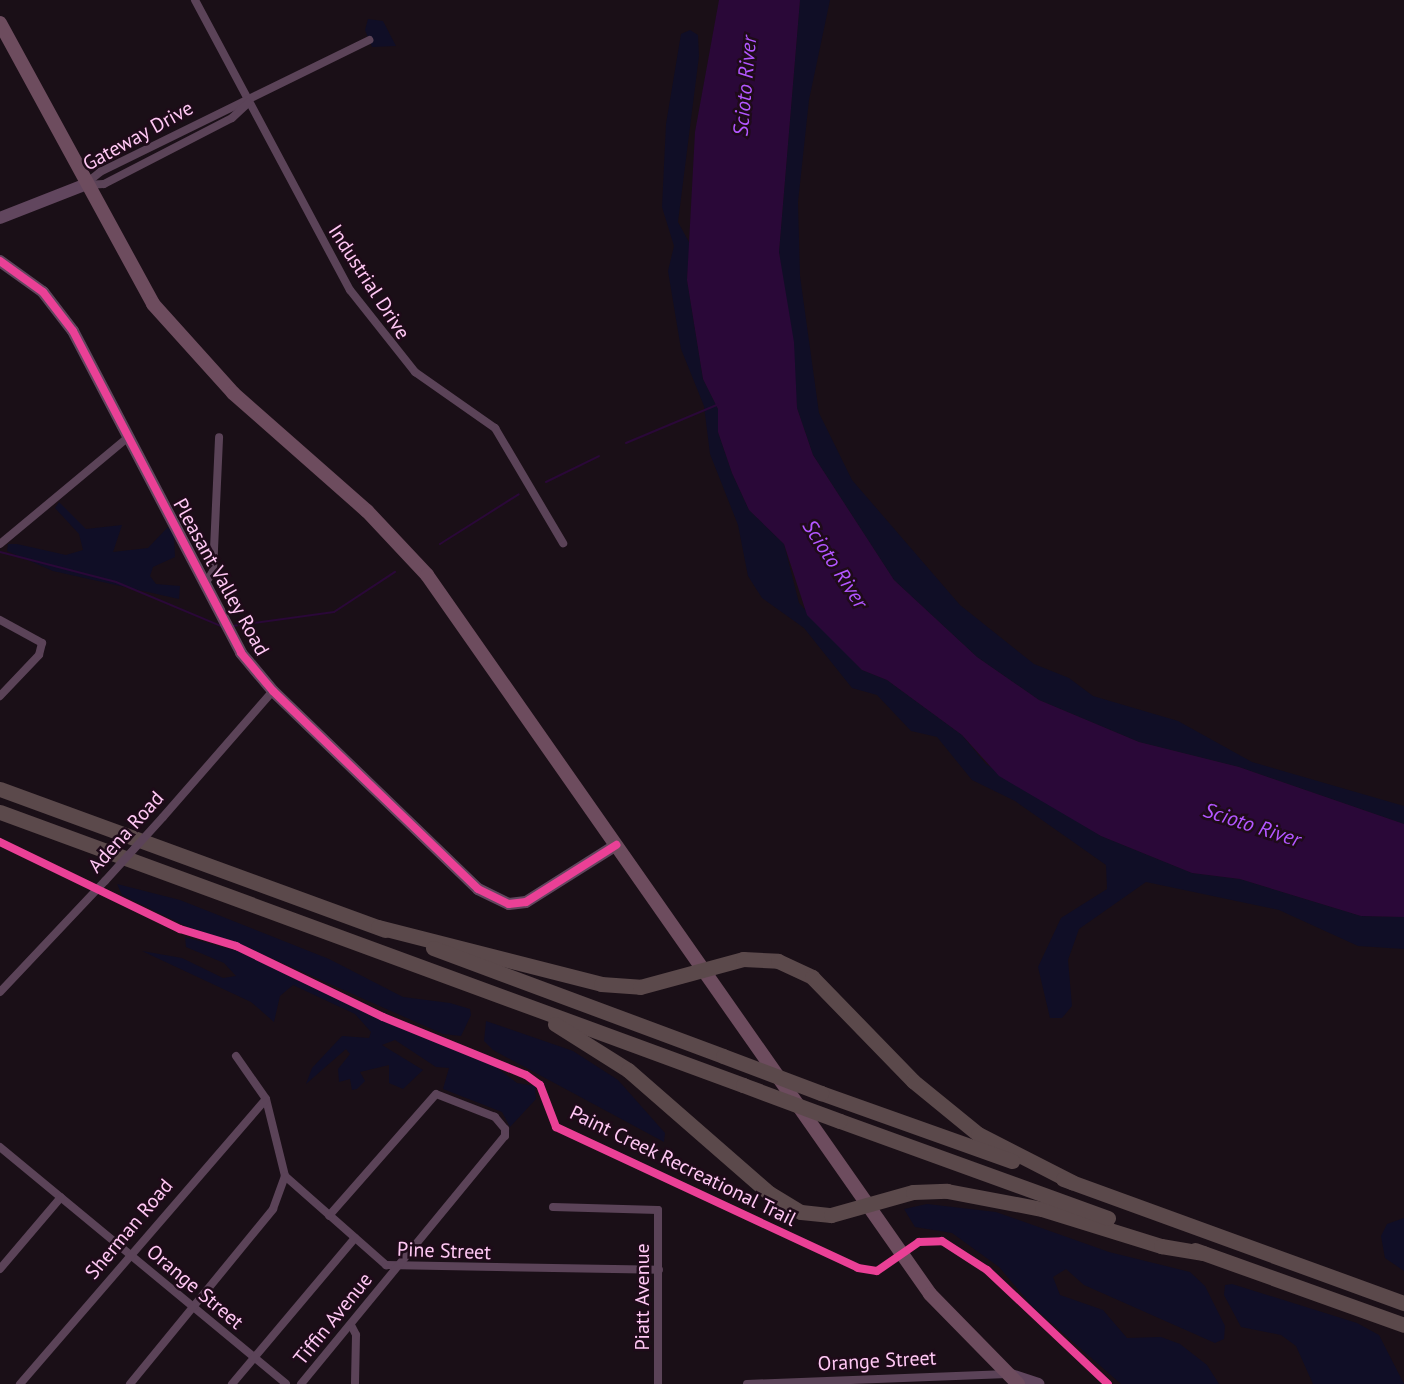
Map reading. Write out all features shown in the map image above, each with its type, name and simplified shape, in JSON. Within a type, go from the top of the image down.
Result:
[{"type":"highway","points":[[0,789],[378,927],[821,1093],[1404,1303]]},
{"type":"highway","points":[[0,812],[528,1005],[1157,1241]]},
{"type":"highway","points":[[378,927],[601,984],[640,987],[703,967],[743,959],[778,961],[812,977],[913,1081],[978,1134],[1072,1182]]},
{"type":"highway","points":[[528,1005],[628,1070],[788,1207],[822,1215],[869,1208],[913,1192],[947,1191],[1042,1209],[1203,1253],[1404,1325]]},
{"type":"main road","points":[[0,23],[84,185],[153,304],[189,347],[233,393],[367,511],[427,575],[703,967],[869,1208],[945,1312],[1013,1379]]},
{"type":"street","name":"Industrial Drive","points":[[195,0],[324,249],[382,335],[415,372],[495,428],[563,543]]},
{"type":"street","name":"Gateway Drive","points":[[84,185],[100,172],[224,108],[248,102],[369,40]]},
{"type":"street","name":"Gateway Drive","points":[[84,185],[104,184],[232,118],[248,102]]},
{"type":"street","points":[[0,218],[84,185]]},
{"type":"street","name":"Pleasant Valley Road","points":[[0,261],[43,292],[63,317],[227,627],[273,692],[491,898],[509,904],[534,899],[616,845]]},
{"type":"street","points":[[205,584],[213,571],[219,437]]},
{"type":"street","points":[[0,544],[126,439]]},
{"type":"street","points":[[0,620],[42,644],[39,655],[0,696]]},
{"type":"street","name":"Adena Road","points":[[0,992],[105,881],[273,692]]},
{"type":"street","points":[[130,1384],[273,1209],[285,1176],[266,1099],[236,1056]]},
{"type":"street","name":"Tiffin Avenue","points":[[301,1384],[505,1136],[495,1117],[436,1094],[329,1216]]},
{"type":"street","name":"Sherman Road","points":[[20,1384],[129,1254],[266,1099]]},
{"type":"street","name":"Orange Street","points":[[0,1147],[286,1384]]},
{"type":"street","name":"Pine Street","points":[[285,1176],[355,1238],[395,1269],[659,1270]]},
{"type":"street","points":[[0,1269],[3,1258],[61,1197]]},
{"type":"street","name":"Piatt Avenue","points":[[553,1207],[658,1210],[658,1384]]},
{"type":"street","points":[[232,1384],[355,1238]]},
{"type":"street","points":[[351,1325],[356,1335],[355,1384]]},
{"type":"street","points":[[961,1374],[961,1384]]},
{"type":"street","name":"Orange Street","points":[[747,1384],[884,1381],[961,1374],[1013,1379]]},
{"type":"street","points":[[1013,1379],[1038,1384]]},
{"type":"shaded area","points":[[800,0],[830,0],[809,100],[798,202],[800,276],[819,413],[852,480],[960,605],[1034,664],[1069,678],[1093,696],[1178,721],[1252,762],[1404,806],[1404,824],[1239,767],[1139,742],[1039,700],[977,657],[894,580],[813,455],[797,408],[779,252]]},
{"type":"shaded area","points":[[368,19],[383,21],[396,46],[372,47],[365,30]]},
{"type":"shaded area","points":[[690,30],[698,35],[699,56],[678,222],[690,244],[687,280],[703,379],[718,409],[718,432],[732,473],[749,510],[784,544],[799,603],[862,670],[887,680],[962,735],[986,764],[1101,836],[1192,873],[1240,879],[1361,916],[1404,917],[1404,949],[1358,946],[1279,910],[1146,882],[1079,929],[1068,960],[1072,1006],[1062,1018],[1050,1018],[1038,967],[1061,918],[1107,889],[1106,865],[1015,801],[972,780],[937,737],[911,731],[877,695],[852,688],[804,628],[762,598],[748,576],[738,525],[710,454],[704,406],[681,349],[668,271],[674,246],[662,207],[666,124],[681,34]]},
{"type":"shaded area","points":[[59,502],[86,529],[122,525],[113,552],[148,548],[168,527],[174,536],[175,557],[153,567],[150,576],[156,584],[180,586],[179,599],[53,571],[7,551],[8,544],[66,555],[83,550],[79,534],[55,508]]},
{"type":"shaded area","points":[[117,884],[180,900],[329,959],[403,997],[450,1003],[470,1009],[471,1015],[461,1036],[443,1034],[237,943],[196,931],[122,895]]},
{"type":"shaded area","points":[[185,937],[241,952],[385,1022],[487,1060],[517,1083],[535,1086],[536,1099],[510,1127],[502,1112],[443,1089],[449,1068],[436,1067],[395,1040],[382,1045],[423,1070],[403,1089],[389,1083],[389,1065],[360,1072],[365,1081],[357,1089],[352,1090],[350,1079],[339,1082],[338,1069],[350,1054],[346,1049],[306,1084],[312,1068],[342,1036],[369,1038],[371,1032],[355,1014],[293,985],[280,996],[274,1022],[251,1002],[142,951],[182,958],[223,978],[236,976],[224,963],[186,947]]},
{"type":"shaded area","points":[[486,1021],[573,1051],[618,1080],[665,1133],[664,1142],[493,1050],[484,1041]]},
{"type":"shaded area","points":[[927,1204],[996,1212],[1109,1252],[1190,1272],[1205,1286],[1225,1326],[1224,1339],[1215,1343],[1084,1285],[1066,1269],[1053,1277],[1060,1295],[1103,1310],[1127,1338],[1161,1337],[1180,1344],[1207,1365],[1219,1384],[1121,1384],[1032,1306],[999,1267],[952,1233],[915,1227],[904,1209]]},
{"type":"shaded area","points":[[1404,1218],[1404,1271],[1385,1258],[1381,1236],[1387,1224]]},
{"type":"shaded area","points":[[1232,1284],[1357,1323],[1379,1335],[1404,1384],[1313,1384],[1296,1346],[1281,1335],[1241,1327],[1224,1295],[1225,1285]]},
{"type":"water","name":"Scioto River","points":[[719,0],[800,0],[779,252],[794,342],[797,408],[813,455],[894,580],[977,657],[1039,700],[1139,742],[1239,767],[1404,824],[1404,917],[1361,916],[1240,879],[1192,873],[1101,836],[999,776],[962,735],[887,680],[862,670],[807,615],[784,544],[749,510],[732,473],[718,432],[718,409],[703,379],[687,280],[695,132]]},
{"type":"waterway","points":[[626,443],[717,405]]},
{"type":"waterway","points":[[546,482],[599,456]]},
{"type":"waterway","points":[[440,544],[519,494]]},
{"type":"waterway","points":[[0,552],[116,582],[223,627]]},
{"type":"waterway","points":[[232,626],[334,612],[395,572]]},
{"type":"cycle path","points":[[0,261],[43,292],[73,331],[241,653],[273,691],[478,889],[509,904],[526,902],[616,845]]},
{"type":"cycle path","name":"Paint Creek Recreational Trail","points":[[0,842],[180,929],[236,946],[383,1017],[526,1075],[540,1085],[556,1127],[858,1268],[877,1271],[919,1242],[942,1241],[987,1270],[1108,1384]]}]
